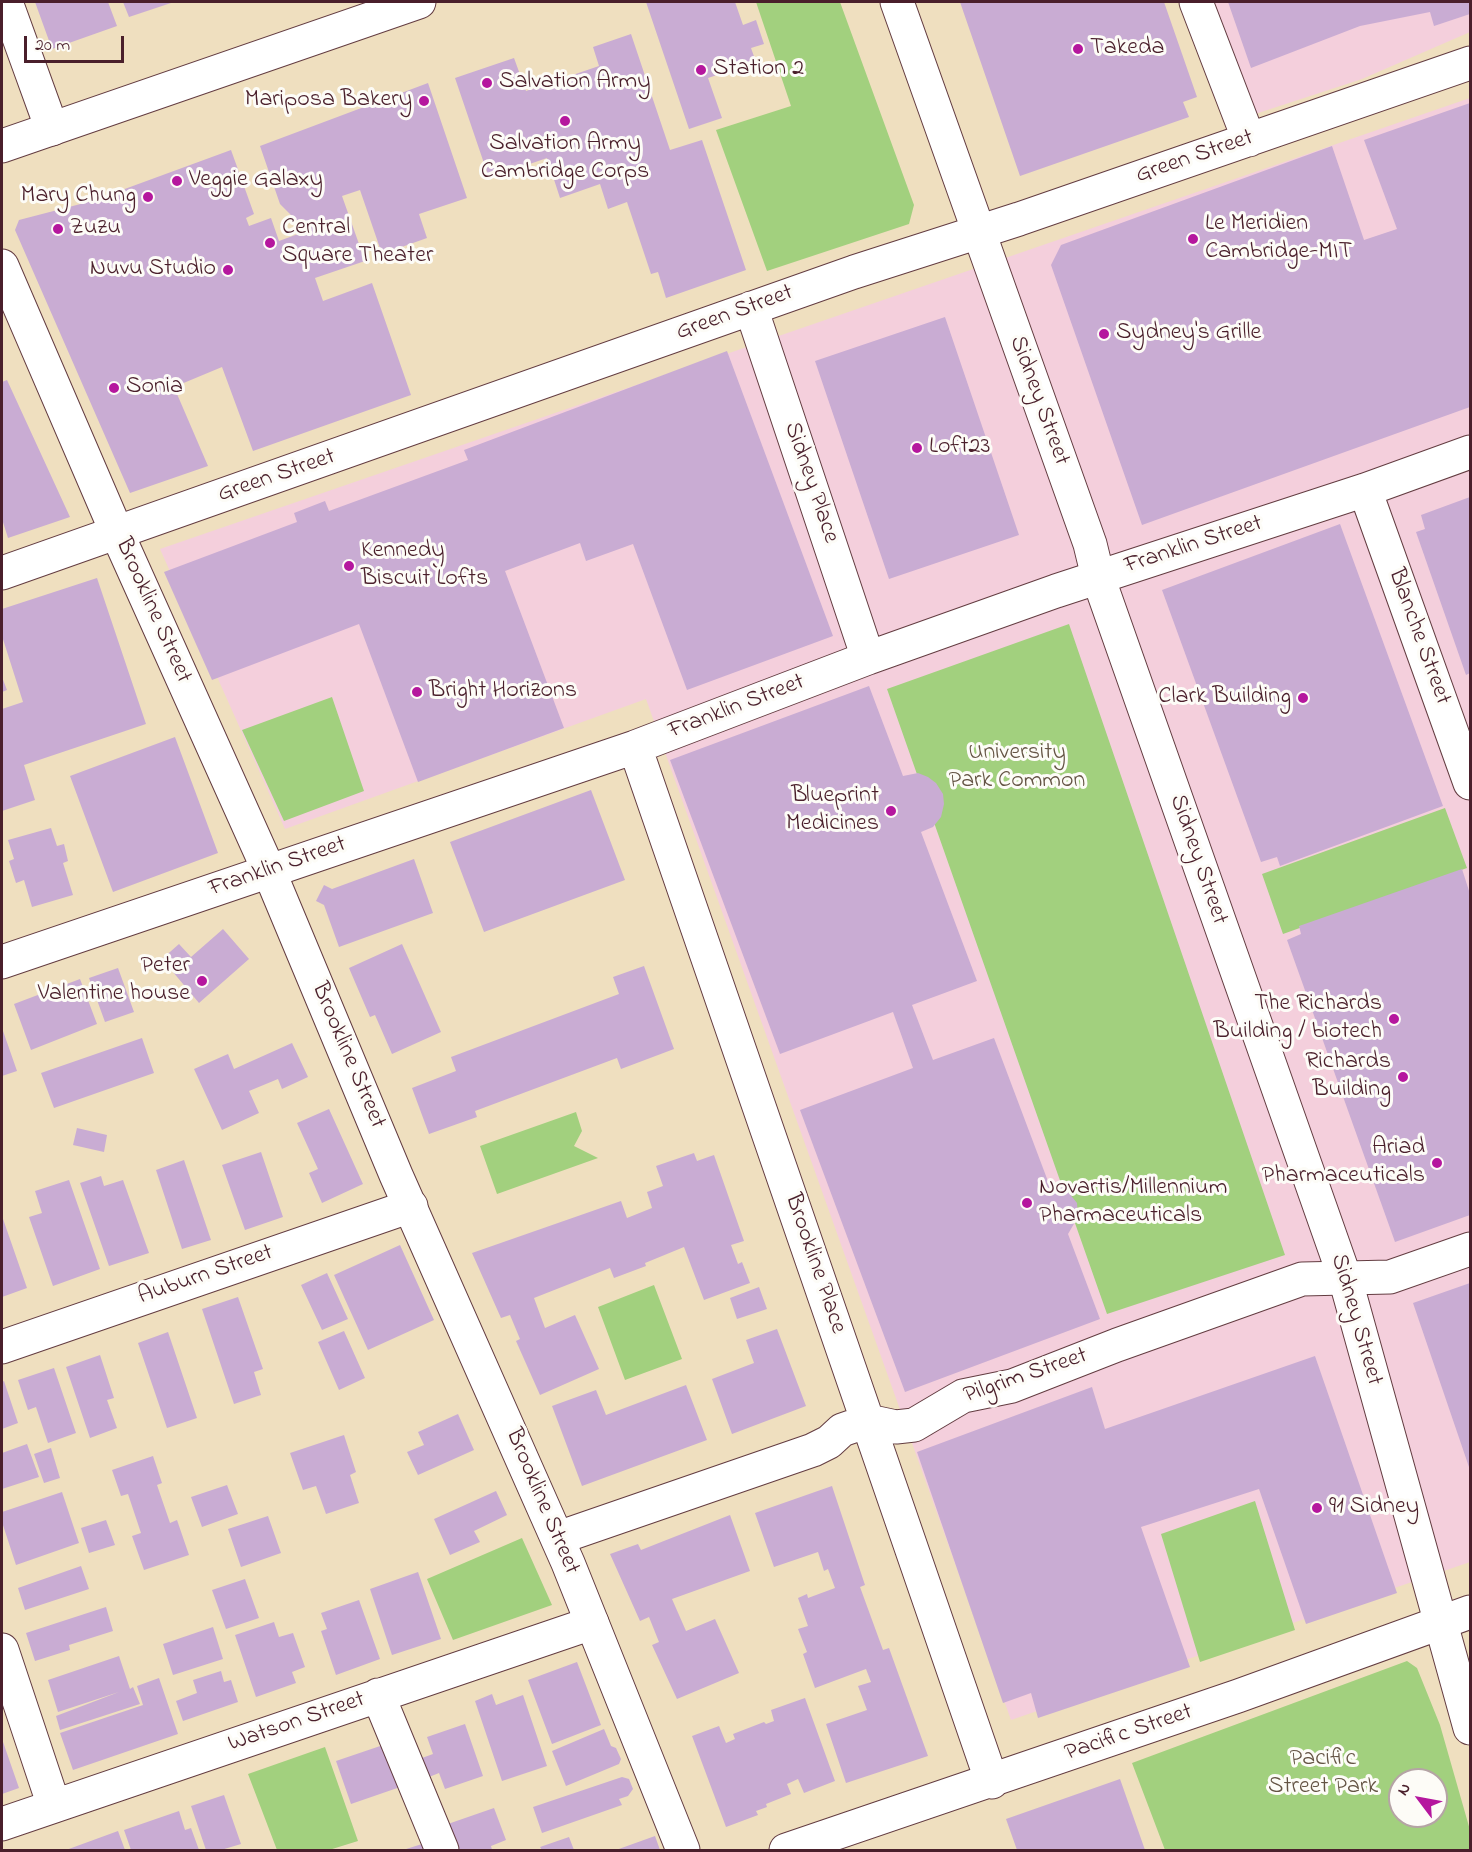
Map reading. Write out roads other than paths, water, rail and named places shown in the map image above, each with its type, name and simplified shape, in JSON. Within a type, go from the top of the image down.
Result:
[{"type":"street","points":[[6,2],[52,129]]},
{"type":"street","points":[[2,146],[419,2]]},
{"type":"street","name":"Sidney Street","points":[[897,2],[1090,544],[1098,577],[1345,1278],[1456,1617],[1470,1728]]},
{"type":"street","points":[[1196,2],[1249,140]]},
{"type":"street","name":"Green Street","points":[[2,573],[751,308],[1470,63]]},
{"type":"street","name":"Brookline Street","points":[[2,266],[117,533],[269,871],[411,1206],[558,1538],[683,1851]]},
{"type":"street","name":"Sidney Place","points":[[751,308],[868,658]]},
{"type":"street","name":"Franklin Street","points":[[2,962],[635,747],[868,658],[1098,577],[1365,490],[1470,452]]},
{"type":"street","name":"Blanche Street","points":[[1365,490],[1470,783]]},
{"type":"street","name":"Brookline Place","points":[[635,747],[992,1782]]},
{"type":"street","name":"Auburn Street","points":[[2,1347],[411,1206]]},
{"type":"street","name":"Pilgrim Street","points":[[868,1421],[896,1427],[914,1425],[963,1396],[1012,1386],[1302,1278],[1390,1277],[1470,1249]]},
{"type":"street","points":[[558,1538],[813,1450],[829,1442],[842,1430],[868,1421]]},
{"type":"street","name":"Pacific Street","points":[[786,1851],[992,1782],[1456,1617]]},
{"type":"street","name":"Watson Street","points":[[2,1824],[592,1623]]},
{"type":"street","points":[[2,1650],[54,1806]]},
{"type":"street","points":[[378,1695],[442,1851]]},
{"type":"place","name":"Takeda","points":[[1078,49]]},
{"type":"place","name":"Station 2","points":[[701,70]]},
{"type":"place","name":"Salvation Army","points":[[487,83]]},
{"type":"place","name":"Mariposa Bakery","points":[[424,101]]},
{"type":"place","name":"Salvation Army Cambridge Corps","points":[[565,121]]},
{"type":"place","name":"Veggie Galaxy","points":[[177,181]]},
{"type":"place","name":"Mary Chung","points":[[148,197]]},
{"type":"place","name":"Zuzu","points":[[58,229]]},
{"type":"place","name":"Le Meridien Cambridge-MIT","points":[[1193,239]]},
{"type":"place","name":"Central Square Theater","points":[[270,243]]},
{"type":"place","name":"Nuvu Studio","points":[[228,270]]},
{"type":"place","name":"Sydney's Grille","points":[[1104,334]]},
{"type":"place","name":"Sonia","points":[[114,388]]},
{"type":"place","name":"Loft23","points":[[917,448]]},
{"type":"place","name":"Kennedy Biscuit Lofts","points":[[349,566]]},
{"type":"place","name":"Bright Horizons","points":[[417,692]]},
{"type":"place","name":"Clark Building","points":[[1303,698]]},
{"type":"place","name":"Blueprint Medicines","points":[[891,811]]},
{"type":"place","name":"Peter Valentine house","points":[[202,981]]},
{"type":"place","name":"The Richards Building / biotech","points":[[1394,1019]]},
{"type":"place","name":"Richards Building","points":[[1403,1077]]},
{"type":"place","name":"Ariad Pharmaceuticals","points":[[1437,1163]]},
{"type":"place","name":"Novartis/Millennium Pharmaceuticals","points":[[1027,1203]]},
{"type":"place","name":"91 Sidney","points":[[1317,1508]]},
{"type":"park label","name":"University Park Common","points":[[1017,768]]},
{"type":"park label","name":"Pacific Street Park","points":[[1323,1774]]}]
